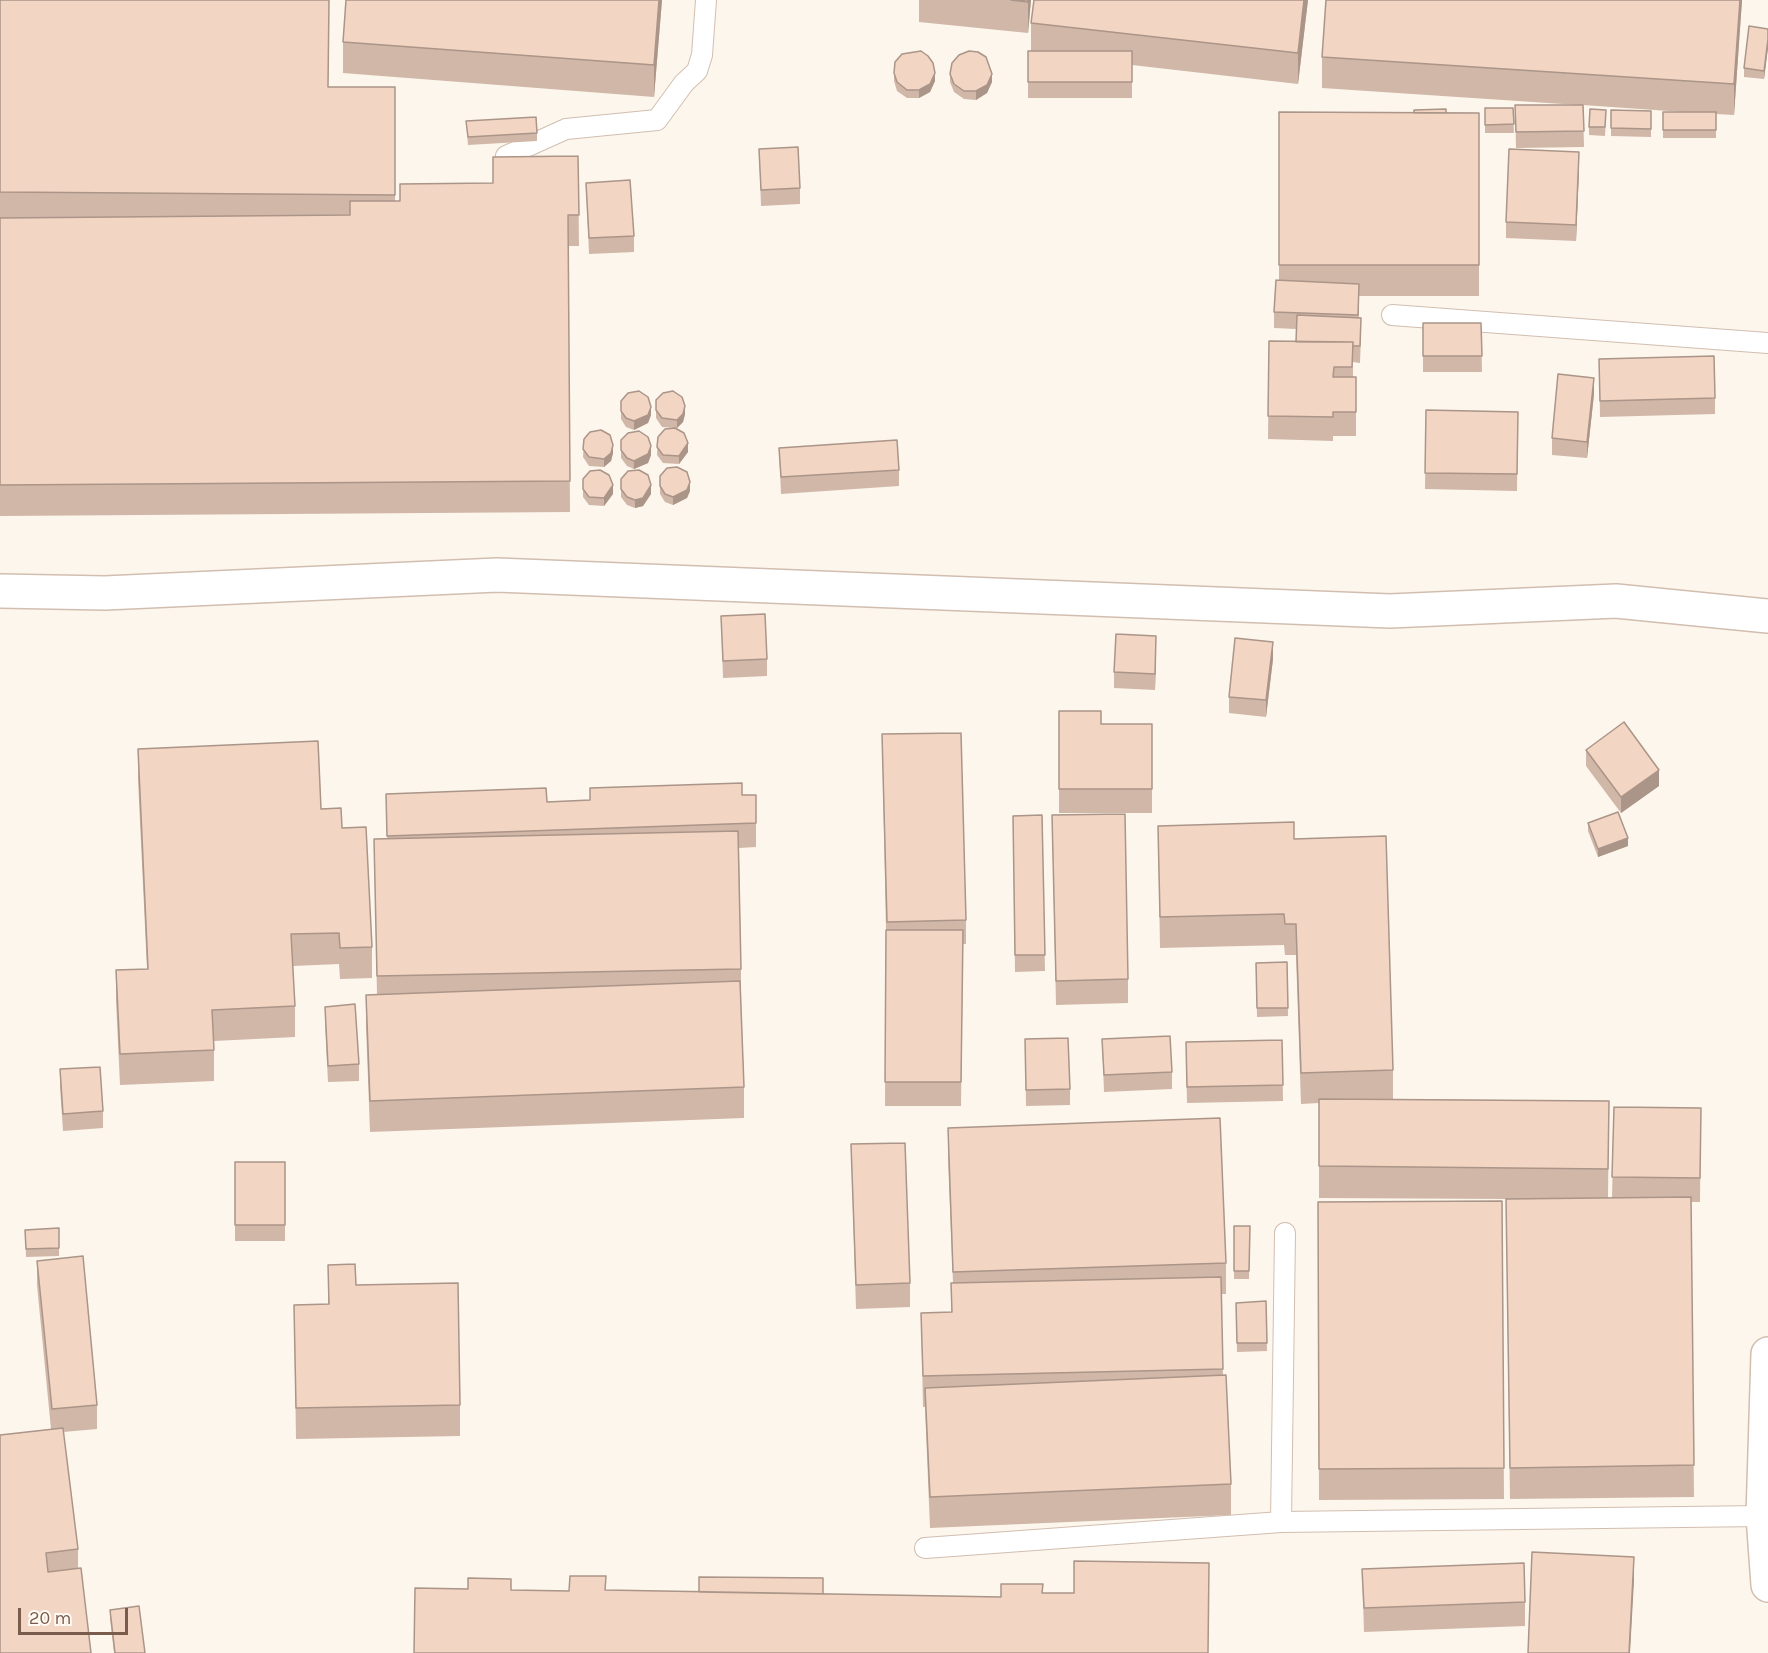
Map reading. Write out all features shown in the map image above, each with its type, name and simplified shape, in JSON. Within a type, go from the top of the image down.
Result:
[{"type":"street","points":[[0,591],[105,593],[497,575],[1390,610],[1616,601],[1768,616]]},
{"type":"street","points":[[1768,1354],[1762,1516],[1768,1585]]},
{"type":"lane","points":[[506,156],[566,129],[657,120],[697,71],[702,55],[706,0]]},
{"type":"lane","points":[[1392,315],[1768,343]]},
{"type":"lane","points":[[1281,1522],[1285,1233]]},
{"type":"lane","points":[[925,1548],[1281,1522],[1762,1516]]},
{"type":"building","points":[[0,0],[329,0],[328,87],[395,87],[395,195],[0,192]]},
{"type":"building","points":[[346,0],[659,0],[654,65],[343,42]]},
{"type":"building","points":[[1034,0],[1304,0],[1298,53],[1031,23]]},
{"type":"building","points":[[1326,0],[1740,0],[1734,84],[1322,57]]},
{"type":"building","points":[[1749,26],[1768,29],[1764,71],[1744,68]]},
{"type":"building","points":[[921,51],[933,63],[935,73],[930,84],[919,90],[907,90],[897,82],[894,73],[895,62],[902,54]]},
{"type":"building","points":[[969,51],[978,52],[986,57],[992,74],[987,85],[976,91],[964,91],[954,84],[950,74],[952,63],[959,55]]},
{"type":"building","points":[[1028,51],[1132,51],[1132,82],[1028,82]]},
{"type":"building","points":[[1515,105],[1583,105],[1584,131],[1516,132]]},
{"type":"building","points":[[1485,108],[1513,108],[1514,124],[1485,125]]},
{"type":"building","points":[[1446,109],[1446,113],[1414,113],[1414,110]]},
{"type":"building","points":[[1590,109],[1606,110],[1605,127],[1589,127]]},
{"type":"building","points":[[1611,110],[1651,111],[1651,129],[1611,128]]},
{"type":"building","points":[[1279,112],[1479,113],[1479,265],[1279,265]]},
{"type":"building","points":[[1663,112],[1716,112],[1716,130],[1663,130]]},
{"type":"building","points":[[536,117],[537,133],[468,137],[466,121]]},
{"type":"building","points":[[798,147],[800,188],[761,190],[759,149]]},
{"type":"building","points":[[1509,149],[1579,152],[1576,225],[1506,222]]},
{"type":"building","points":[[578,156],[579,215],[568,215],[570,481],[0,485],[0,218],[350,215],[350,201],[400,201],[400,184],[493,183],[493,157]]},
{"type":"building","points":[[630,180],[634,236],[589,238],[586,183]]},
{"type":"building","points":[[1276,280],[1359,284],[1358,315],[1274,312]]},
{"type":"building","points":[[1297,315],[1361,318],[1360,346],[1353,346],[1353,342],[1296,342]]},
{"type":"building","points":[[1423,323],[1481,323],[1482,356],[1423,356]]},
{"type":"building","points":[[1269,341],[1353,342],[1352,367],[1334,367],[1333,377],[1356,377],[1356,412],[1333,412],[1333,417],[1268,416]]},
{"type":"building","points":[[1714,356],[1715,398],[1600,401],[1599,359]]},
{"type":"building","points":[[1558,374],[1594,378],[1587,442],[1552,438]]},
{"type":"building","points":[[639,391],[648,397],[651,407],[648,415],[634,421],[626,418],[621,411],[621,401],[628,393]]},
{"type":"building","points":[[673,391],[682,397],[685,406],[683,414],[677,420],[662,418],[656,410],[656,400],[663,393]]},
{"type":"building","points":[[1426,410],[1518,412],[1517,474],[1425,473]]},
{"type":"building","points":[[675,428],[684,433],[688,443],[679,456],[663,455],[657,447],[658,437],[665,429]]},
{"type":"building","points":[[601,430],[610,435],[613,445],[611,453],[604,459],[589,457],[583,449],[584,439],[590,432]]},
{"type":"building","points":[[639,431],[648,437],[651,446],[648,454],[634,461],[627,458],[621,450],[621,440],[628,433]]},
{"type":"building","points":[[897,440],[899,470],[781,477],[779,448]]},
{"type":"building","points":[[677,467],[687,472],[690,482],[687,490],[673,497],[665,494],[660,486],[660,476],[667,468]]},
{"type":"building","points":[[600,470],[609,475],[613,485],[604,498],[589,497],[583,489],[583,479],[590,471]]},
{"type":"building","points":[[639,470],[648,475],[651,485],[643,498],[635,500],[627,497],[621,489],[621,479],[628,471]]},
{"type":"building","points":[[765,614],[767,659],[723,661],[721,616]]},
{"type":"building","points":[[1116,634],[1156,636],[1155,674],[1114,672]]},
{"type":"building","points":[[1235,638],[1273,642],[1266,700],[1229,697]]},
{"type":"building","points":[[1059,711],[1101,711],[1101,724],[1152,724],[1152,789],[1059,789]]},
{"type":"building","points":[[1624,722],[1659,770],[1621,797],[1586,750]]},
{"type":"building","points":[[961,733],[966,920],[887,922],[882,734]]},
{"type":"building","points":[[318,741],[321,809],[341,808],[342,828],[366,827],[372,947],[340,948],[339,933],[291,934],[295,1006],[212,1010],[214,1050],[120,1054],[116,970],[148,969],[138,749]]},
{"type":"building","points":[[742,783],[742,795],[756,795],[756,823],[387,836],[386,794],[546,788],[547,802],[590,800],[590,788]]},
{"type":"building","points":[[1618,812],[1628,838],[1598,849],[1588,823]]},
{"type":"building","points":[[1125,814],[1128,979],[1056,981],[1052,815]]},
{"type":"building","points":[[1042,815],[1045,955],[1015,955],[1013,816]]},
{"type":"building","points":[[1294,822],[1294,839],[1386,836],[1393,1070],[1301,1073],[1296,924],[1285,924],[1284,914],[1160,917],[1158,826]]},
{"type":"building","points":[[738,831],[741,969],[377,976],[374,839]]},
{"type":"building","points":[[886,930],[963,930],[961,1082],[885,1082]]},
{"type":"building","points":[[1287,962],[1288,1008],[1257,1008],[1256,963]]},
{"type":"building","points":[[740,981],[744,1087],[370,1101],[366,995]]},
{"type":"building","points":[[355,1004],[359,1064],[328,1066],[325,1007]]},
{"type":"building","points":[[1170,1036],[1172,1072],[1104,1075],[1102,1039]]},
{"type":"building","points":[[1068,1038],[1070,1089],[1026,1090],[1025,1039]]},
{"type":"building","points":[[1282,1040],[1283,1085],[1187,1087],[1186,1042]]},
{"type":"building","points":[[100,1067],[103,1111],[63,1114],[60,1069]]},
{"type":"building","points":[[1319,1099],[1609,1101],[1608,1169],[1319,1166]]},
{"type":"building","points":[[1614,1107],[1701,1108],[1700,1178],[1612,1177]]},
{"type":"building","points":[[1220,1118],[1226,1263],[953,1272],[948,1128]]},
{"type":"building","points":[[905,1143],[910,1283],[856,1285],[851,1144]]},
{"type":"building","points":[[235,1162],[285,1162],[285,1225],[235,1225]]},
{"type":"building","points":[[1691,1197],[1694,1465],[1510,1468],[1506,1199]]},
{"type":"building","points":[[1502,1201],[1504,1468],[1319,1469],[1318,1202]]},
{"type":"building","points":[[1234,1226],[1250,1226],[1249,1271],[1234,1271]]},
{"type":"building","points":[[59,1228],[59,1248],[26,1249],[25,1230]]},
{"type":"building","points":[[83,1256],[97,1405],[52,1409],[37,1261]]},
{"type":"building","points":[[355,1264],[356,1285],[458,1283],[460,1405],[296,1408],[294,1305],[329,1304],[328,1265]]},
{"type":"building","points":[[1221,1277],[1223,1369],[923,1376],[921,1313],[952,1312],[951,1283]]},
{"type":"building","points":[[1266,1301],[1267,1343],[1237,1343],[1236,1303]]},
{"type":"building","points":[[1226,1375],[1231,1484],[930,1497],[925,1388]]},
{"type":"building","points":[[63,1428],[78,1549],[46,1553],[48,1572],[81,1568],[91,1653],[0,1653],[0,1435]]},
{"type":"building","points":[[1532,1552],[1634,1557],[1629,1653],[1528,1653]]},
{"type":"building","points":[[1074,1561],[1209,1563],[1208,1653],[414,1653],[415,1588],[468,1589],[468,1578],[511,1579],[511,1590],[569,1591],[570,1576],[606,1576],[605,1590],[1001,1597],[1001,1584],[1043,1584],[1042,1593],[1074,1593]]},
{"type":"building","points":[[1524,1563],[1525,1602],[1364,1608],[1362,1569]]},
{"type":"building","points":[[699,1577],[823,1578],[823,1594],[699,1592]]},
{"type":"building","points":[[139,1606],[145,1653],[115,1653],[110,1610]]}]
